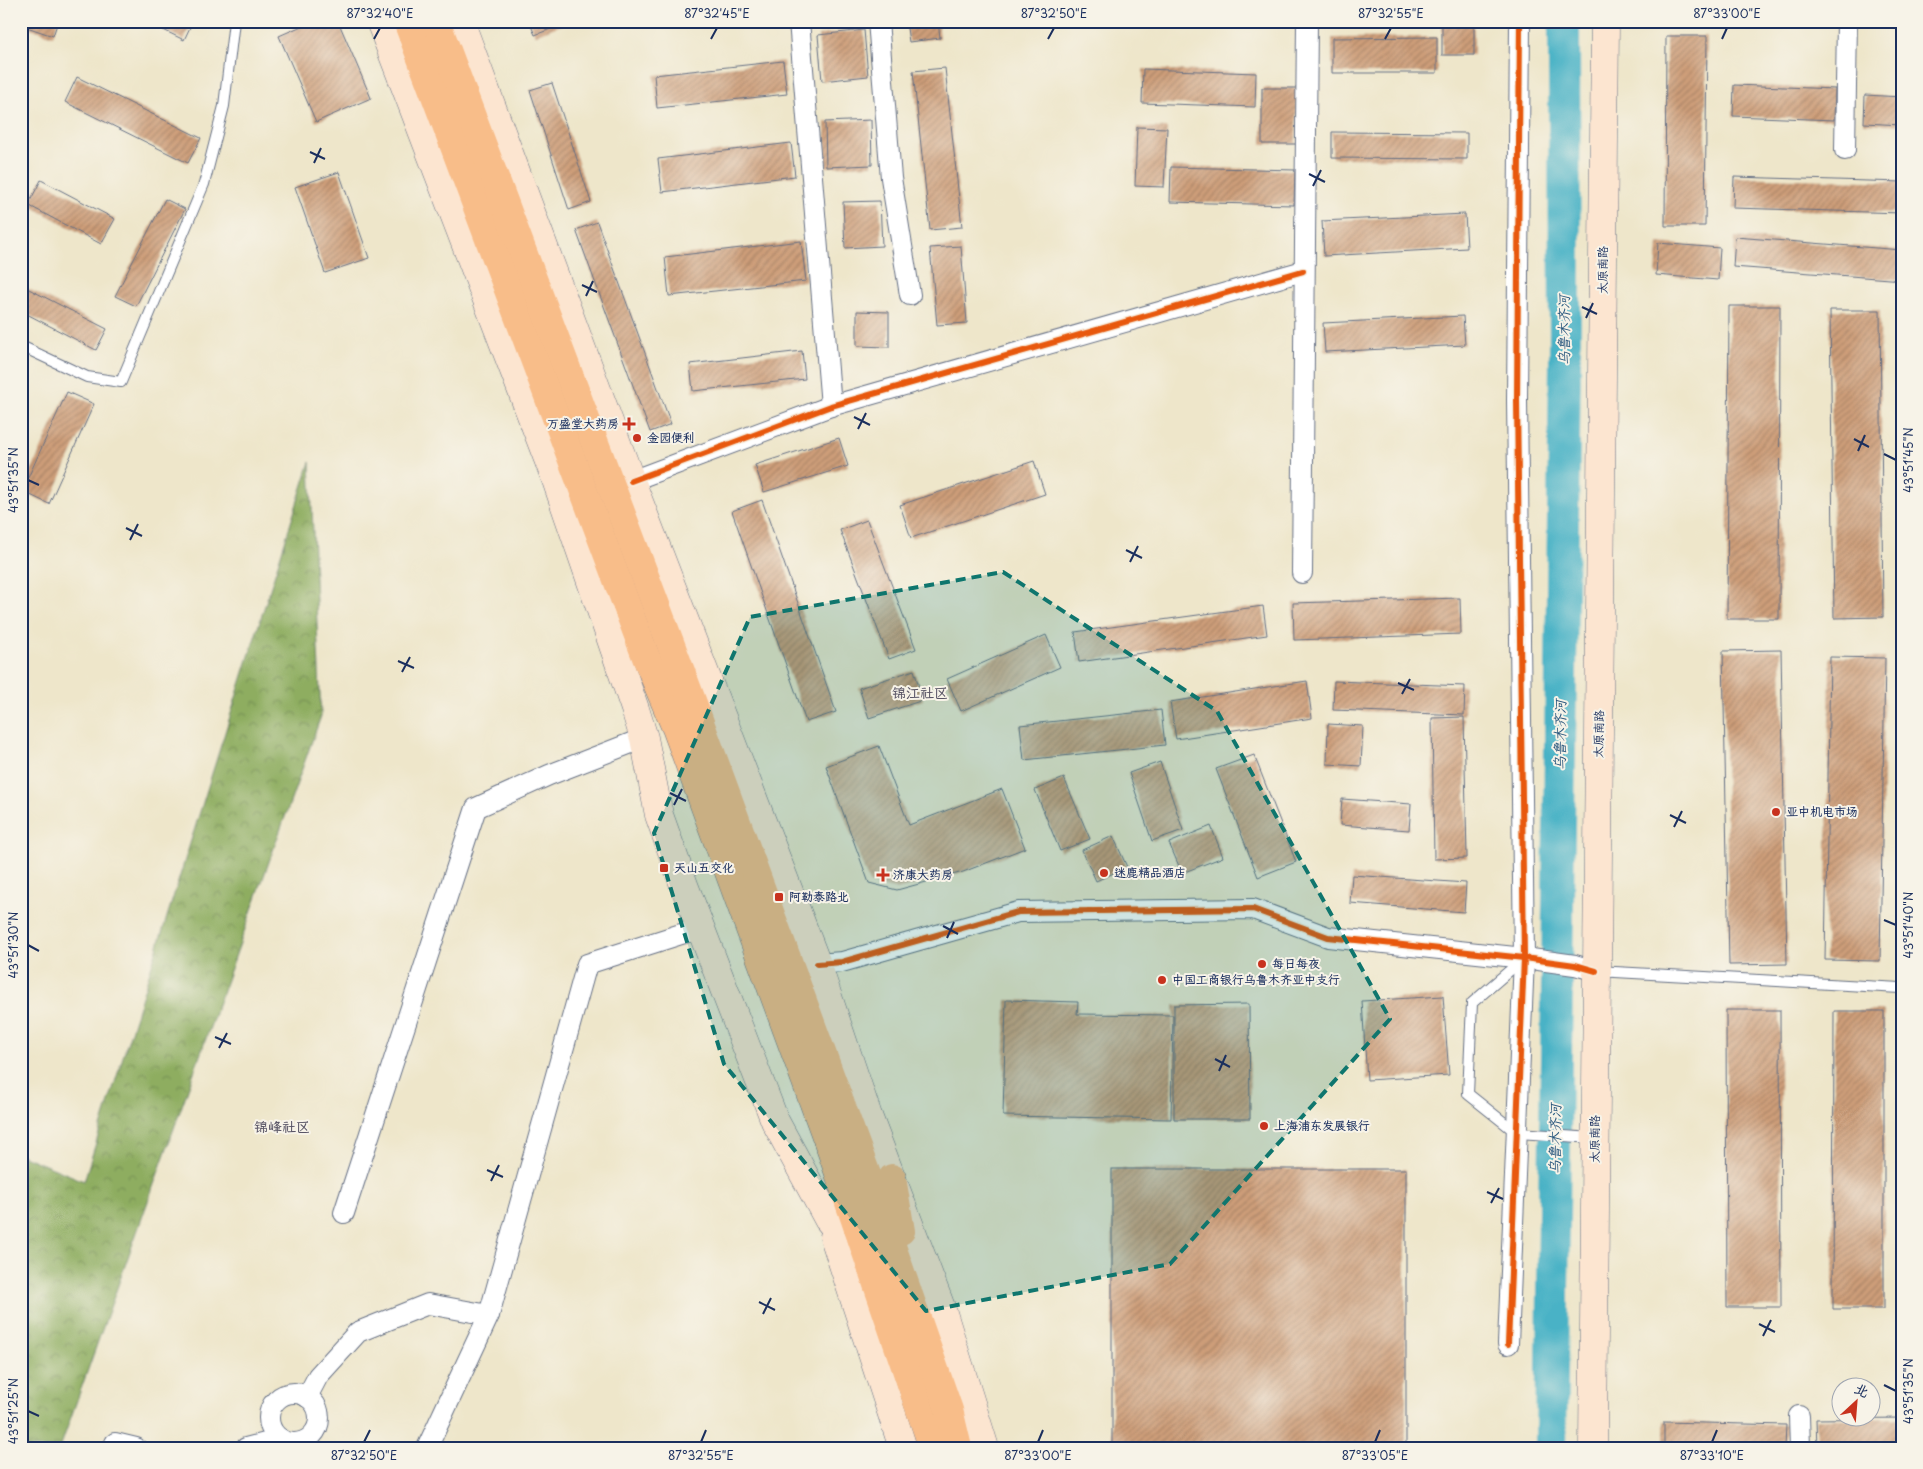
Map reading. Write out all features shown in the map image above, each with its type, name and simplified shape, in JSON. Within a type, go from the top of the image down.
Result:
[{"type":"highway","points":[[407,21],[646,657],[679,737],[876,1278],[933,1448]]},
{"type":"highway","points":[[443,24],[869,1180],[949,1410],[958,1448]]},
{"type":"highway","points":[[892,1178],[912,1304]]},
{"type":"main road","points":[[380,21],[556,480],[644,738],[659,814],[774,1122],[828,1219],[876,1278]]},
{"type":"main road","name":"太原南路","points":[[1593,1448],[1584,1138],[1595,969],[1605,21]]},
{"type":"main road","points":[[1607,1448],[1595,969],[1620,21]]},
{"type":"main road","points":[[443,24],[631,481],[816,964],[892,1178],[942,1310],[985,1448]]},
{"type":"main road","points":[[828,1219],[903,1448]]},
{"type":"street","points":[[799,21],[831,406]]},
{"type":"street","points":[[878,21],[891,178],[910,295]]},
{"type":"street","points":[[1302,573],[1303,271],[1307,21]]},
{"type":"street","points":[[1508,1344],[1517,1133],[1529,959],[1517,400],[1520,21]]},
{"type":"street","points":[[1845,150],[1847,21]]},
{"type":"street","points":[[631,481],[831,406],[1303,271]]},
{"type":"street","points":[[344,1213],[476,808],[548,775],[644,738]]},
{"type":"street","points":[[816,964],[842,962],[1018,912],[1253,909],[1328,937],[1529,959],[1595,969]]},
{"type":"street","points":[[427,1448],[489,1315],[587,964],[700,928]]},
{"type":"street","points":[[307,1396],[318,1376],[358,1332],[428,1304],[489,1315]]},
{"type":"street","points":[[246,1448],[281,1439],[296,1443],[311,1437],[316,1431],[319,1416],[313,1402],[307,1396],[290,1393],[282,1396],[271,1409],[270,1426],[281,1439]]},
{"type":"street","points":[[1799,1416],[1800,1448]]},
{"type":"street","points":[[113,1448],[114,1443],[136,1448]]},
{"type":"lane","points":[[21,346],[88,377],[122,382],[204,184],[224,106],[234,21]]},
{"type":"lane","points":[[1529,959],[1472,1003],[1468,1094],[1517,1133],[1584,1138]]},
{"type":"lane","points":[[1595,969],[1900,988]]},
{"type":"highlighted area","points":[[1003,572],[1217,711],[1390,1019],[1170,1264],[926,1311],[724,1064],[654,833],[750,617]]},
{"type":"green space","points":[[310,462],[321,716],[60,1448],[21,1448],[21,1155],[84,1181]]},
{"type":"building","points":[[21,21],[58,21],[53,36],[21,25]]},
{"type":"building","points":[[145,21],[193,21],[184,40]]},
{"type":"building","points":[[313,21],[338,21],[371,98],[316,122],[279,36]]},
{"type":"building","points":[[529,21],[565,21],[566,23],[535,35]]},
{"type":"building","points":[[906,21],[938,21],[940,38],[909,42]]},
{"type":"building","points":[[1442,21],[1474,21],[1474,55],[1442,55]]},
{"type":"building","points":[[1869,21],[1902,21],[1902,23],[1869,23]]},
{"type":"building","points":[[864,30],[868,76],[822,81],[818,35]]},
{"type":"building","points":[[1666,36],[1707,36],[1705,226],[1665,226]]},
{"type":"building","points":[[1437,37],[1437,73],[1332,73],[1332,38]]},
{"type":"building","points":[[783,61],[787,94],[657,108],[654,75]]},
{"type":"building","points":[[945,68],[962,227],[930,230],[913,71]]},
{"type":"building","points":[[1143,69],[1256,73],[1255,107],[1142,103]]},
{"type":"building","points":[[77,77],[201,138],[188,163],[65,102]]},
{"type":"building","points":[[552,83],[591,202],[569,210],[530,90]]},
{"type":"building","points":[[1734,85],[1835,89],[1834,120],[1733,116]]},
{"type":"building","points":[[1262,88],[1297,88],[1296,144],[1262,144]]},
{"type":"building","points":[[1865,95],[1902,97],[1902,125],[1864,123]]},
{"type":"building","points":[[871,120],[872,165],[826,167],[825,122]]},
{"type":"building","points":[[1137,127],[1167,128],[1164,187],[1135,186]]},
{"type":"building","points":[[1332,132],[1467,133],[1467,159],[1332,158]]},
{"type":"building","points":[[791,143],[795,176],[662,192],[658,159]]},
{"type":"building","points":[[1171,167],[1295,170],[1294,205],[1170,202]]},
{"type":"building","points":[[339,172],[369,258],[325,273],[295,187]]},
{"type":"building","points":[[1734,177],[1902,182],[1902,213],[1733,208]]},
{"type":"building","points":[[41,180],[115,219],[101,244],[28,205]]},
{"type":"building","points":[[165,199],[185,209],[136,306],[115,296]]},
{"type":"building","points":[[880,201],[882,246],[845,248],[843,202]]},
{"type":"building","points":[[1465,214],[1467,248],[1324,256],[1322,221]]},
{"type":"building","points":[[597,222],[671,424],[650,432],[576,230]]},
{"type":"building","points":[[1735,237],[1902,250],[1902,280],[1733,267]]},
{"type":"building","points":[[801,241],[806,281],[669,296],[665,257]]},
{"type":"building","points":[[1658,243],[1720,248],[1718,280],[1656,275]]},
{"type":"building","points":[[961,246],[967,323],[937,325],[930,248]]},
{"type":"building","points":[[21,285],[107,329],[96,350],[21,311]]},
{"type":"building","points":[[1729,306],[1780,306],[1779,619],[1727,619]]},
{"type":"building","points":[[1830,310],[1880,310],[1883,617],[1834,618]]},
{"type":"building","points":[[857,311],[889,312],[889,347],[857,346]]},
{"type":"building","points":[[1463,316],[1465,345],[1325,352],[1323,323]]},
{"type":"building","points":[[802,351],[805,379],[693,391],[690,364]]},
{"type":"building","points":[[67,392],[94,404],[49,504],[22,491]]},
{"type":"building","points":[[839,438],[848,466],[764,492],[755,465]]},
{"type":"building","points":[[1034,461],[1045,494],[911,538],[900,505]]},
{"type":"building","points":[[762,500],[836,712],[806,722],[732,511]]},
{"type":"building","points":[[867,520],[916,649],[889,659],[840,530]]},
{"type":"building","points":[[1460,598],[1461,634],[1294,640],[1293,603]]},
{"type":"building","points":[[1263,606],[1267,635],[1079,662],[1075,632]]},
{"type":"building","points":[[1046,635],[1060,667],[961,711],[947,679]]},
{"type":"building","points":[[1781,650],[1787,964],[1729,965],[1723,651]]},
{"type":"building","points":[[1830,657],[1885,658],[1880,961],[1825,960]]},
{"type":"building","points":[[914,670],[923,700],[869,718],[859,688]]},
{"type":"building","points":[[1307,681],[1312,718],[1176,739],[1170,702]]},
{"type":"building","points":[[1334,681],[1465,686],[1464,715],[1333,710]]},
{"type":"building","points":[[1161,710],[1165,745],[1024,760],[1020,725]]},
{"type":"building","points":[[1464,717],[1467,858],[1434,859],[1432,718]]},
{"type":"building","points":[[1328,724],[1363,726],[1361,766],[1327,764]]},
{"type":"building","points":[[879,746],[909,825],[1002,789],[1025,848],[963,872],[897,890],[869,883],[826,766]]},
{"type":"building","points":[[1254,755],[1296,862],[1258,877],[1216,769]]},
{"type":"building","points":[[1160,762],[1183,830],[1152,841],[1129,773]]},
{"type":"building","points":[[1064,778],[1090,839],[1060,851],[1035,790]]},
{"type":"building","points":[[1342,799],[1411,804],[1409,830],[1340,825]]},
{"type":"building","points":[[1211,826],[1223,857],[1182,873],[1169,843]]},
{"type":"building","points":[[1113,836],[1127,867],[1096,881],[1082,850]]},
{"type":"building","points":[[1352,875],[1466,883],[1464,912],[1350,903]]},
{"type":"building","points":[[1443,996],[1449,1075],[1367,1080],[1362,1001]]},
{"type":"building","points":[[1006,1000],[1078,1002],[1077,1014],[1173,1015],[1171,1119],[1003,1116]]},
{"type":"building","points":[[1249,1004],[1250,1119],[1174,1119],[1174,1005]]},
{"type":"building","points":[[1726,1010],[1780,1010],[1781,1307],[1727,1307]]},
{"type":"building","points":[[1834,1011],[1884,1011],[1884,1309],[1833,1309]]},
{"type":"building","points":[[1112,1169],[1406,1169],[1406,1448],[1112,1448]]},
{"type":"building","points":[[1880,1418],[1902,1418],[1902,1448],[1817,1448],[1816,1419],[1830,1419],[1830,1426],[1880,1426]]},
{"type":"building","points":[[1664,1422],[1786,1425],[1785,1448],[1664,1448]]},
{"type":"waterway","name":"乌鲁木齐河","points":[[1551,1448],[1565,361],[1564,21]]},
{"type":"cycle path","points":[[1508,1344],[1524,958],[1517,400],[1520,21]]},
{"type":"cycle path","points":[[631,481],[831,406],[1303,271]]},
{"type":"cycle path","points":[[817,964],[842,962],[1018,912],[1253,909],[1328,937],[1524,958],[1575,965],[1596,971]]},
{"type":"place","name":"万盛堂大药房","points":[[629,424]]},
{"type":"place","name":"金园便利","points":[[637,438]]},
{"type":"place","name":"亚中机电市场","points":[[1776,812]]},
{"type":"place","name":"天山五交化","points":[[664,868]]},
{"type":"place","name":"迷鹿精品酒店","points":[[1104,873]]},
{"type":"place","name":"济康大药房","points":[[883,875]]},
{"type":"place","name":"阿勒泰路北","points":[[779,897]]},
{"type":"place","name":"每日每夜","points":[[1262,964]]},
{"type":"place","name":"中国工商银行乌鲁木齐亚中支行","points":[[1162,980]]},
{"type":"place","name":"上海浦东发展银行","points":[[1264,1126]]},
{"type":"district","name":"锦江社区","points":[[920,693]]},
{"type":"district","name":"锦峰社区","points":[[282,1127]]}]
